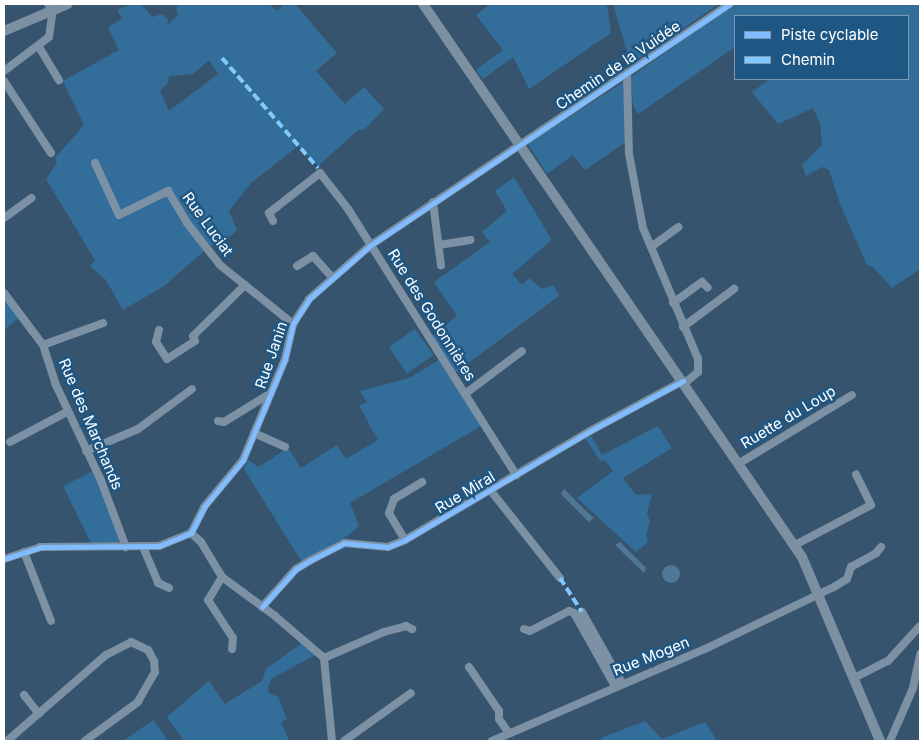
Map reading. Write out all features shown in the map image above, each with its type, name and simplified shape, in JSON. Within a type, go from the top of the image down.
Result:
[{"type":"main road","points":[[4,31],[50,7],[68,4]]},
{"type":"main road","points":[[422,4],[684,382],[794,546],[818,592],[880,741]]},
{"type":"street","name":"Chemin de la Vuidée","points":[[520,145],[729,4]]},
{"type":"street","points":[[4,71],[40,47],[48,37],[50,7]]},
{"type":"street","points":[[40,47],[59,80]]},
{"type":"street","points":[[627,73],[632,180],[643,228],[699,368],[684,382]]},
{"type":"street","points":[[4,81],[51,153]]},
{"type":"street","name":"Rue Janin","points":[[191,533],[204,507],[243,460],[286,359],[293,324],[309,299],[371,245],[520,145]]},
{"type":"street","name":"Rue Luciat","points":[[94,163],[119,215],[168,191],[211,255],[293,324]]},
{"type":"street","name":"Rue des Godonnières","points":[[273,221],[269,213],[320,173],[341,199],[371,245],[516,474]]},
{"type":"street","points":[[4,218],[32,198]]},
{"type":"street","points":[[434,202],[441,265]]},
{"type":"street","points":[[651,248],[680,227]]},
{"type":"street","points":[[439,244],[471,240]]},
{"type":"street","points":[[297,266],[313,256],[332,277]]},
{"type":"street","points":[[673,303],[702,282],[708,288]]},
{"type":"street","points":[[159,330],[156,342],[167,359],[195,341],[193,336],[245,285]]},
{"type":"street","points":[[683,327],[734,289]]},
{"type":"street","name":"Rue des Marchands","points":[[4,293],[43,345],[67,412],[86,451],[126,546]]},
{"type":"street","points":[[43,345],[103,323]]},
{"type":"street","points":[[465,394],[522,351]]},
{"type":"street","name":"Rue Miral","points":[[262,607],[296,569],[344,543],[357,542],[377,547],[405,540],[516,474],[684,382]]},
{"type":"street","points":[[86,451],[138,429],[192,389]]},
{"type":"street","points":[[218,421],[224,422],[271,393]]},
{"type":"street","name":"Ruette du Loup","points":[[738,464],[852,395]]},
{"type":"street","points":[[10,442],[67,412]]},
{"type":"street","points":[[254,433],[285,447]]},
{"type":"street","points":[[794,546],[871,505],[856,474]]},
{"type":"street","points":[[405,540],[389,513],[394,499],[422,482]]},
{"type":"street","points":[[491,490],[560,578]]},
{"type":"street","points":[[4,556],[47,547],[143,547],[166,544],[191,533],[201,542],[222,577],[324,658],[332,741]]},
{"type":"street","points":[[143,547],[158,583],[169,588]]},
{"type":"street","name":"Rue Mogen","points":[[492,741],[508,732],[705,649],[818,592],[845,581],[850,567],[876,553],[881,547]]},
{"type":"street","points":[[24,552],[51,621]]},
{"type":"street","points":[[222,577],[208,600],[233,638],[232,649]]},
{"type":"street","points":[[524,629],[530,631],[569,611],[574,613],[618,685]]},
{"type":"street","points":[[582,612],[618,685]]},
{"type":"street","points":[[324,658],[384,632],[406,626],[412,629]]},
{"type":"street","points":[[854,678],[888,661],[917,637],[920,626]]},
{"type":"street","points":[[8,741],[110,652],[131,642],[148,650],[154,661],[154,672],[138,702],[85,741]]},
{"type":"street","points":[[890,741],[913,688],[920,654]]},
{"type":"street","points":[[469,667],[499,711],[499,719],[508,732]]},
{"type":"street","points":[[344,741],[411,693]]},
{"type":"street","points":[[24,695],[39,714]]},
{"type":"shaded area","points":[[131,4],[141,4],[152,17],[162,14],[168,19],[167,25],[178,15],[176,7],[180,4],[270,4],[276,11],[286,4],[295,4],[337,53],[316,71],[345,104],[364,87],[384,109],[365,129],[358,130],[318,166],[298,146],[250,184],[229,211],[237,230],[223,243],[210,246],[164,286],[123,310],[106,280],[90,266],[95,260],[46,179],[57,162],[55,158],[84,125],[63,81],[119,50],[108,27],[122,19],[117,10]],"holes":[[[209,60],[218,74],[169,111],[160,91],[168,83],[169,76],[193,74]]]},
{"type":"shaded area","points":[[490,4],[607,4],[611,33],[529,89],[513,57],[483,79],[476,70],[503,50],[476,15]]},
{"type":"shaded area","points":[[613,4],[719,4],[631,64]]},
{"type":"shaded area","points":[[734,4],[920,4],[920,269],[892,288],[873,267],[867,265],[840,204],[829,170],[822,167],[806,176],[802,165],[822,145],[820,123],[813,108],[778,124],[752,92],[769,80],[909,80],[909,15],[734,15],[734,48],[638,114],[633,106],[631,77]]},
{"type":"shaded area","points":[[625,81],[626,142],[585,170],[573,155],[547,174],[528,144]]},
{"type":"shaded area","points":[[514,177],[552,240],[512,274],[522,285],[529,278],[542,289],[553,285],[559,296],[456,372],[432,336],[457,316],[434,282],[490,242],[482,232],[507,211],[495,191]]},
{"type":"shaded area","points":[[4,297],[20,317],[4,330]]},
{"type":"shaded area","points":[[415,329],[433,355],[407,374],[389,347]]},
{"type":"shaded area","points":[[439,360],[481,426],[350,503],[359,526],[349,535],[302,562],[244,469],[248,460],[258,467],[288,448],[301,468],[337,445],[346,459],[378,440],[359,406],[367,402],[360,391],[409,378]]},
{"type":"shaded area","points":[[658,426],[672,448],[623,478],[636,495],[652,494],[647,513],[650,522],[646,534],[648,542],[636,552],[577,498],[613,471],[605,460],[601,462],[585,438],[591,436],[602,455]]},
{"type":"shaded area","points":[[95,470],[119,539],[117,544],[92,545],[63,486]]},
{"type":"shaded area","points":[[564,489],[594,518],[589,522],[561,494]]},
{"type":"shaded area","points":[[620,542],[646,568],[644,573],[615,545]]},
{"type":"shaded area","points":[[667,565],[675,565],[680,570],[678,581],[667,583],[662,578],[662,570]]},
{"type":"shaded area","points":[[302,643],[315,655],[271,679],[268,688],[269,693],[278,697],[287,719],[281,722],[289,741],[184,741],[167,717],[209,681],[225,704],[262,681],[266,669]]},
{"type":"shaded area","points":[[153,720],[168,741],[123,741]]},
{"type":"shaded area","points":[[645,721],[662,739],[705,722],[717,741],[600,741],[603,737]]},
{"type":"marked path","points":[[222,58],[318,168]]},
{"type":"marked path","points":[[560,578],[582,612]]},
{"type":"cycle path","points":[[4,559],[40,547],[159,546],[191,533],[204,507],[243,460],[285,359],[293,324],[309,299],[371,245],[729,4]]},
{"type":"cycle path","points":[[262,607],[296,569],[311,560],[344,543],[388,547],[405,540],[590,431],[683,381]]}]
